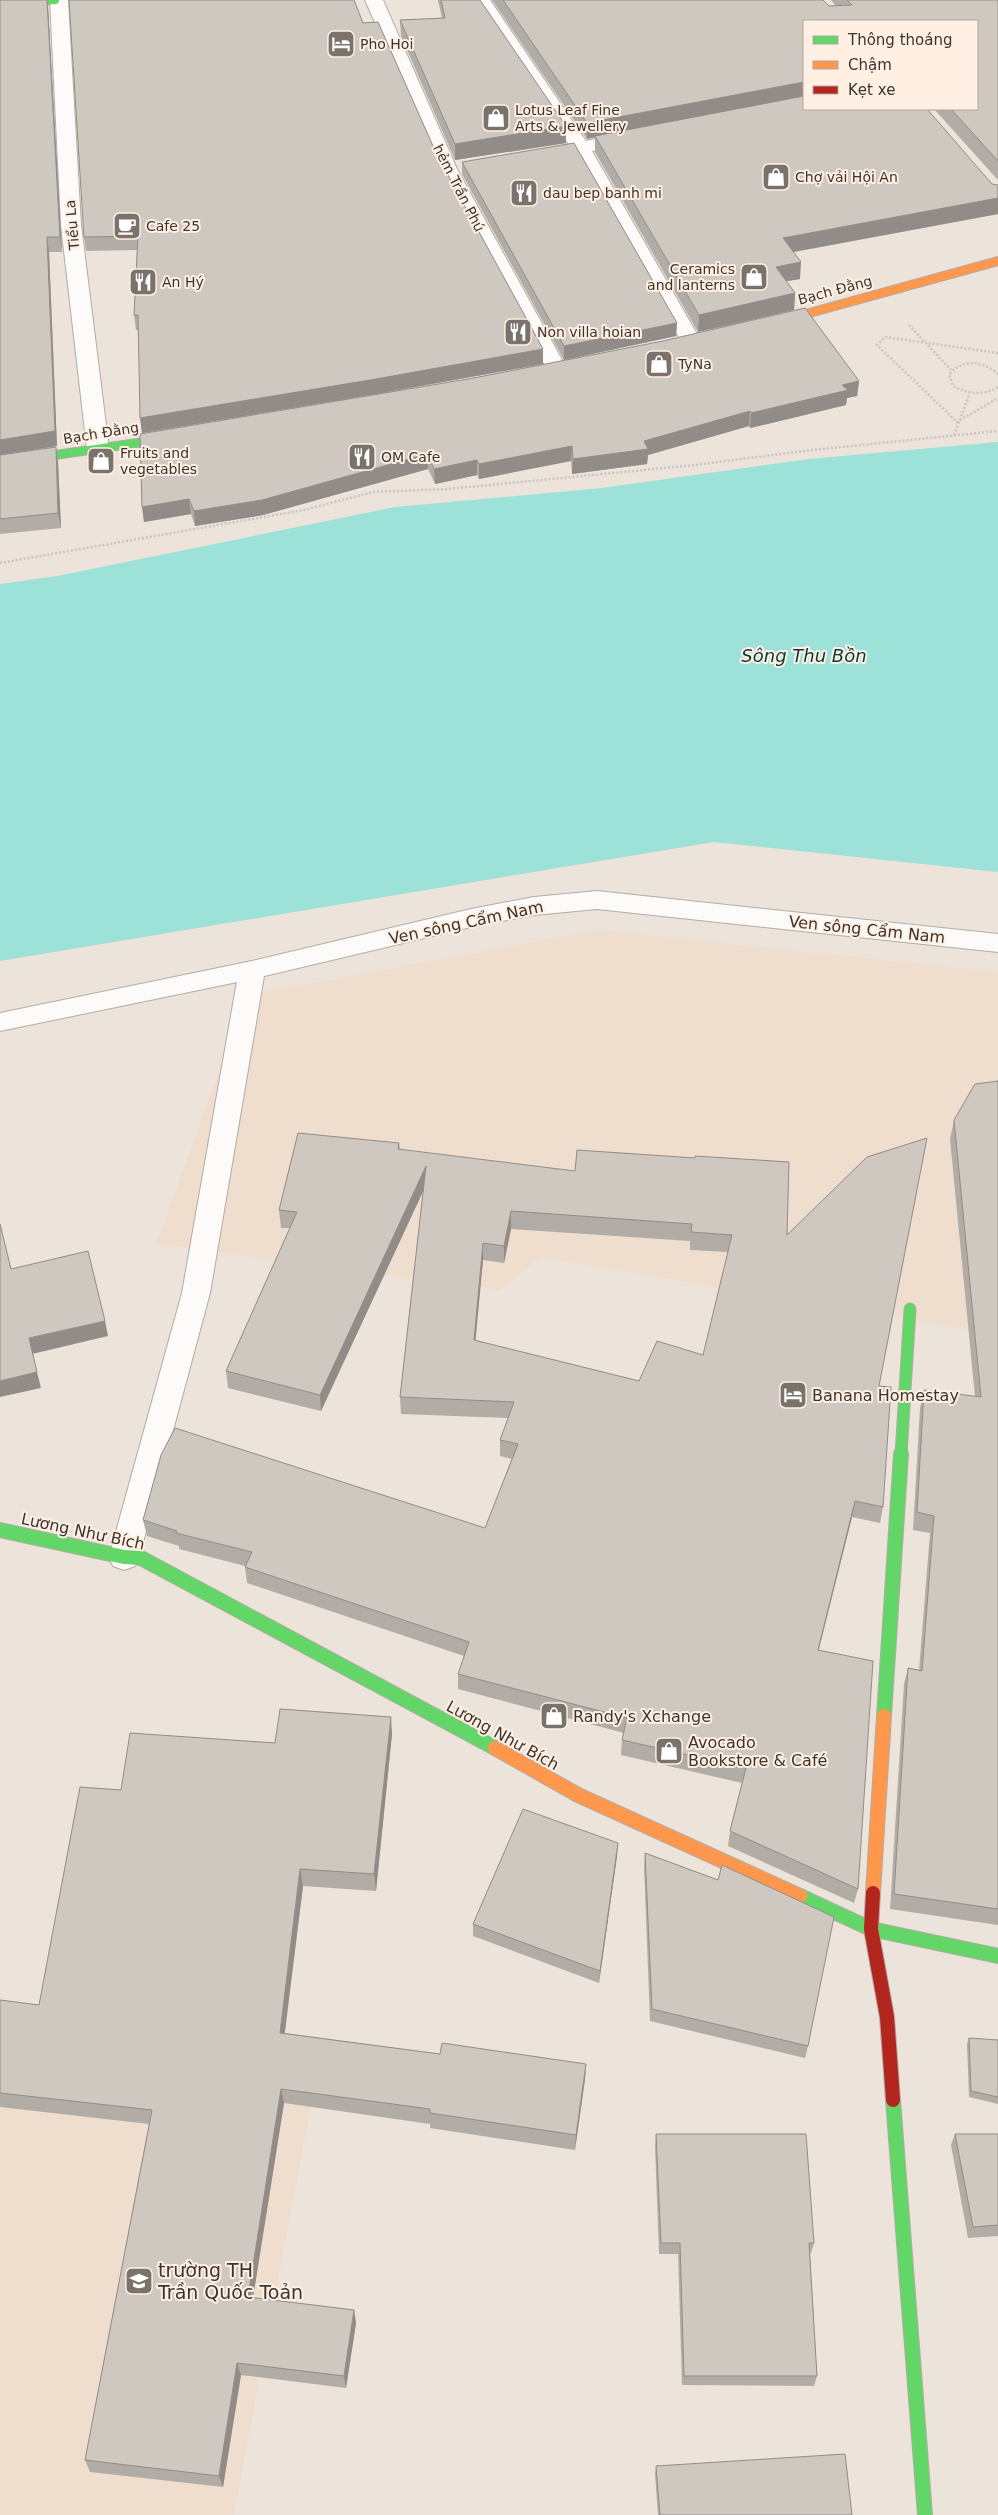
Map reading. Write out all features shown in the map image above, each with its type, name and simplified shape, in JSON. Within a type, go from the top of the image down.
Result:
[{"type":"street","points":[[0,4],[54,0]]},
{"type":"street","name":"Tiểu La","points":[[59,0],[71,225],[98,449]]},
{"type":"street","name":"hẻm Trần Phú","points":[[374,0],[448,170],[557,369]]},
{"type":"street","points":[[481,0],[581,148],[691,341]]},
{"type":"street","points":[[543,154],[649,135]]},
{"type":"street","points":[[448,170],[467,166]]},
{"type":"street","name":"Bạch Đằng","points":[[765,325],[998,261]]},
{"type":"street","name":"Bạch Đằng","points":[[0,464],[194,434]]},
{"type":"street","name":"Ven sông Cẩm Nam","points":[[0,1022],[252,970],[471,918],[534,906],[597,900],[998,943]]},
{"type":"street","points":[[124,1557],[196,1293],[252,970]]},
{"type":"street","points":[[910,1310],[871,1929],[887,2017],[925,2515]]},
{"type":"street","name":"Lương Như Bích","points":[[0,1530],[124,1557],[141,1558],[489,1745],[578,1795],[871,1929],[998,1956]]},
{"type":"path","points":[[879,294],[951,370]]},
{"type":"path","points":[[958,422],[877,345],[885,337],[998,353]]},
{"type":"path","points":[[951,370],[971,363],[988,367],[998,372]]},
{"type":"path","points":[[951,370],[949,375],[953,386],[970,393],[988,392],[998,387]]},
{"type":"path","points":[[954,435],[970,393]]},
{"type":"path","points":[[958,422],[998,398]]},
{"type":"path","points":[[0,563],[304,510],[373,492],[448,489],[694,465],[812,450],[998,431]]},
{"type":"shaded area","points":[[599,930],[998,972],[998,1335],[540,1257],[500,1290],[156,1244],[247,995]]},
{"type":"shaded area","name":"trường TH Trần Quốc Toản","points":[[0,2004],[322,2047],[234,2515],[0,2515]]},
{"type":"water","name":"Sông Thu Bồn","points":[[998,442],[998,872],[714,842],[0,961],[0,584],[57,576],[395,507],[602,488],[809,459]]},
{"type":"building","points":[[0,0],[47,0],[60,237],[47,237],[55,431],[0,440]]},
{"type":"building","points":[[69,0],[354,0],[363,23],[378,22],[437,155],[543,349],[140,418],[138,315],[134,315],[138,236],[84,237]]},
{"type":"building","points":[[441,0],[480,0],[566,126],[455,144],[400,20],[445,18]]},
{"type":"building","points":[[503,0],[823,0],[829,6],[852,5],[847,0],[998,0],[998,161],[952,110],[978,110],[978,20],[803,20],[803,82],[587,123]]},
{"type":"building","points":[[803,96],[803,110],[928,110],[992,184],[998,185],[998,198],[783,238],[801,262],[776,267],[795,293],[699,315],[595,136]]},
{"type":"building","points":[[574,143],[677,323],[564,346],[462,162]]},
{"type":"building","points":[[805,308],[859,381],[842,385],[848,390],[751,413],[750,411],[644,441],[648,449],[573,459],[572,446],[479,464],[477,460],[434,469],[427,454],[262,500],[194,511],[189,499],[142,507],[140,434],[474,378],[663,341]]},
{"type":"building","points":[[56,447],[58,513],[0,519],[0,455]]},
{"type":"building","points":[[998,1081],[998,1909],[894,1894],[908,1668],[922,1671],[934,1516],[917,1512],[924,1390],[981,1397],[954,1120],[975,1084]]},
{"type":"building","points":[[298,1133],[399,1143],[398,1149],[575,1171],[577,1150],[789,1162],[787,1235],[867,1157],[927,1138],[879,1386],[891,1387],[883,1507],[855,1501],[818,1650],[873,1661],[858,1889],[730,1831],[746,1768],[622,1740],[627,1718],[458,1674],[469,1642],[245,1567],[252,1552],[176,1533],[177,1531],[143,1520],[161,1455],[175,1428],[485,1528],[518,1444],[500,1440],[514,1402],[400,1397],[426,1166],[320,1395],[226,1371],[297,1212],[279,1210]],"holes":[[[511,1211],[692,1224],[691,1232],[732,1235],[703,1355],[657,1341],[639,1381],[474,1340],[483,1243],[504,1246]]]},
{"type":"building","points":[[0,1224],[11,1269],[88,1251],[105,1321],[29,1338],[37,1372],[0,1381]]},
{"type":"building","points":[[280,1709],[391,1717],[374,1874],[300,1869],[280,2033],[440,2054],[442,2043],[586,2064],[576,2135],[430,2113],[430,2109],[281,2089],[248,2297],[354,2310],[344,2376],[237,2363],[219,2476],[85,2460],[152,2110],[0,2093],[0,2000],[39,2005],[80,1787],[121,1790],[130,1733],[275,1743]]},
{"type":"building","points":[[523,1809],[618,1843],[600,1971],[473,1924]]},
{"type":"building","points":[[645,1853],[718,1880],[722,1865],[834,1917],[808,2046],[652,2009]]},
{"type":"building","points":[[969,2038],[998,2040],[998,2097],[971,2091]]},
{"type":"building","points":[[656,2134],[806,2134],[814,2243],[809,2243],[817,2376],[684,2376],[680,2243],[661,2243]]},
{"type":"building","points":[[955,2134],[998,2134],[998,2225],[973,2227]]},
{"type":"building","points":[[845,2454],[852,2515],[660,2515],[656,2466]]},
{"type":"traffic: fast","points":[[0,4],[55,0]]},
{"type":"traffic: fast","points":[[0,463],[178,437]]},
{"type":"traffic: fast","points":[[884,1716],[910,1309]]},
{"type":"traffic: fast","points":[[0,1530],[124,1557],[141,1558],[495,1748]]},
{"type":"traffic: fast","points":[[800,1896],[871,1929],[998,1956]]},
{"type":"traffic: fast","points":[[893,2100],[925,2515]]},
{"type":"traffic: slow","points":[[773,323],[998,261]]},
{"type":"traffic: slow","points":[[873,1893],[884,1716]]},
{"type":"traffic: slow","points":[[495,1748],[578,1795],[800,1896]]},
{"type":"traffic: jam","points":[[873,1893],[871,1929],[887,2017],[893,2100]]},
{"type":"place","name":"Pho Hoi","points":[[341,44]]},
{"type":"place","name":"Lotus Leaf Fine Arts & Jewellery","points":[[496,118]]},
{"type":"place","name":"Chợ vải Hội An","points":[[776,177]]},
{"type":"place","name":"dau bep banh mi","points":[[524,193]]},
{"type":"place","name":"Cafe 25","points":[[127,226]]},
{"type":"place","name":"Ceramics and lanterns","points":[[754,277]]},
{"type":"place","name":"An Hý","points":[[143,282]]},
{"type":"place","name":"Non villa hoian","points":[[518,332]]},
{"type":"place","name":"TyNa","points":[[659,364]]},
{"type":"place","name":"OM Cafe","points":[[362,457]]},
{"type":"place","name":"Fruits and vegetables","points":[[101,461]]},
{"type":"place","name":"Banana Homestay","points":[[793,1395]]},
{"type":"place","name":"Randy's Xchange","points":[[554,1716]]},
{"type":"place","name":"Avocado Bookstore & Café","points":[[669,1751]]},
{"type":"place","name":"trường TH Trần Quốc Toản","points":[[139,2281]]}]
